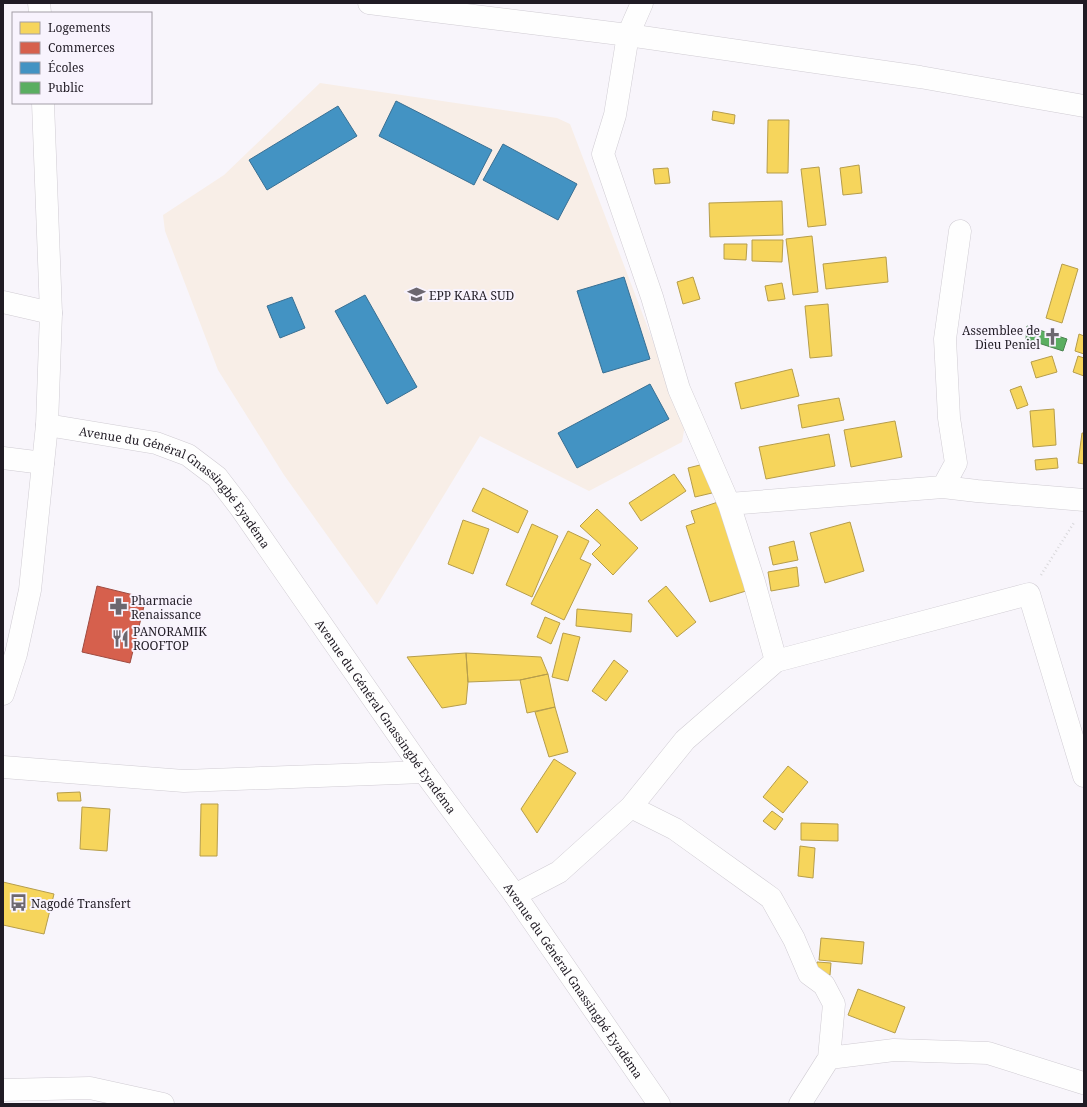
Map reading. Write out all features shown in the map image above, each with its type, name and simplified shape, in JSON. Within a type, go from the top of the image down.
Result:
[{"type":"main road","points":[[368,3],[628,35],[920,77],[1084,106]]},
{"type":"main road","points":[[642,3],[628,35],[616,115],[603,154],[652,297],[679,389],[728,504],[754,582],[776,661]]},
{"type":"main road","points":[[3,694],[16,654],[30,590],[47,426],[51,313],[43,104]]},
{"type":"main road","points":[[943,487],[956,463],[949,418],[945,339],[960,231]]},
{"type":"main road","points":[[3,302],[51,313]]},
{"type":"main road","name":"Avenue du Général Gnassingbé Eyadéma","points":[[47,426],[156,443],[188,455],[217,477],[240,507],[424,772],[514,895],[659,1104]]},
{"type":"main road","points":[[3,458],[43,463]]},
{"type":"main road","points":[[728,504],[943,487],[1084,500]]},
{"type":"main road","points":[[514,895],[559,872],[631,808],[685,740],[776,661],[1029,594],[1084,776]]},
{"type":"main road","points":[[3,767],[184,782],[424,772]]},
{"type":"main road","points":[[631,808],[675,829],[771,898],[794,939],[809,974],[824,985],[834,1004],[829,1058],[800,1104]]},
{"type":"main road","points":[[829,1058],[894,1050],[988,1053],[1083,1083]]},
{"type":"main road","points":[[3,1090],[90,1088],[163,1104]]},
{"type":"path","points":[[1029,594],[1076,520]]},
{"type":"shaded area","name":"EPP KARA SUD","points":[[320,83],[557,118],[570,124],[685,425],[682,442],[589,491],[480,436],[377,605],[284,475],[218,370],[165,231],[163,215],[224,175]]},
{"type":"building: Logements","points":[[713,111],[735,115],[734,124],[712,120]]},
{"type":"building: Logements","points":[[768,120],[789,120],[788,173],[767,173]]},
{"type":"building: Logements","points":[[859,165],[862,193],[843,195],[840,168]]},
{"type":"building: Logements","points":[[819,167],[826,225],[808,227],[801,169]]},
{"type":"building: Logements","points":[[668,168],[670,183],[655,184],[653,169]]},
{"type":"building: Logements","points":[[782,201],[783,235],[710,237],[709,203]]},
{"type":"building: Logements","points":[[812,236],[818,292],[793,295],[786,239]]},
{"type":"building: Logements","points":[[752,240],[783,240],[782,262],[752,261]]},
{"type":"building: Logements","points":[[724,244],[747,244],[746,260],[724,259]]},
{"type":"building: Logements","points":[[886,257],[888,282],[826,289],[823,264]]},
{"type":"building: Logements","points":[[1062,264],[1078,269],[1062,323],[1046,318]]},
{"type":"building: Logements","points":[[693,277],[700,299],[683,304],[677,282]]},
{"type":"building: Logements","points":[[782,283],[785,299],[768,301],[765,286]]},
{"type":"building: Logements","points":[[828,304],[832,356],[810,358],[805,306]]},
{"type":"building: Logements","points":[[1079,334],[1084,336],[1084,354],[1075,351]]},
{"type":"building: Logements","points":[[1052,356],[1057,372],[1036,378],[1031,362]]},
{"type":"building: Logements","points":[[1078,356],[1084,358],[1084,376],[1073,372]]},
{"type":"building: Logements","points":[[792,369],[799,396],[741,409],[735,383]]},
{"type":"building: Logements","points":[[1021,386],[1028,405],[1017,409],[1010,390]]},
{"type":"building: Logements","points":[[839,398],[844,420],[802,428],[798,405]]},
{"type":"building: Logements","points":[[1054,409],[1056,445],[1033,447],[1030,411]]},
{"type":"building: Logements","points":[[895,421],[902,457],[851,467],[844,430]]},
{"type":"building: Logements","points":[[1082,433],[1084,433],[1084,464],[1078,463]]},
{"type":"building: Logements","points":[[829,434],[835,466],[766,479],[759,447]]},
{"type":"building: Logements","points":[[1057,458],[1058,468],[1036,470],[1035,460]]},
{"type":"building: Logements","points":[[704,464],[712,493],[695,497],[688,468]]},
{"type":"building: Logements","points":[[674,474],[686,491],[641,521],[629,503]]},
{"type":"building: Logements","points":[[483,488],[528,511],[518,533],[472,511]]},
{"type":"building: Logements","points":[[718,502],[746,591],[710,602],[686,526],[695,523],[691,511]]},
{"type":"building: Logements","points":[[597,509],[638,548],[613,575],[592,554],[601,545],[580,526]]},
{"type":"building: Logements","points":[[463,520],[489,529],[473,574],[448,564]]},
{"type":"building: Logements","points":[[850,522],[864,571],[825,583],[810,533]]},
{"type":"building: Logements","points":[[532,524],[558,536],[532,597],[506,585]]},
{"type":"building: Logements","points":[[568,531],[589,541],[580,559],[591,564],[564,620],[531,604]]},
{"type":"building: Logements","points":[[794,541],[798,560],[773,565],[769,547]]},
{"type":"building: Logements","points":[[797,567],[799,586],[771,591],[768,572]]},
{"type":"building: Logements","points":[[666,586],[696,622],[677,637],[648,601]]},
{"type":"building: Logements","points":[[577,609],[632,614],[631,632],[576,626]]},
{"type":"building: Logements","points":[[545,617],[560,623],[551,644],[537,637]]},
{"type":"building: Logements","points":[[563,633],[580,637],[568,681],[552,677]]},
{"type":"building: Logements","points":[[466,653],[541,657],[548,674],[520,680],[468,682]]},
{"type":"building: Logements","points":[[466,653],[468,682],[466,704],[442,708],[407,657]]},
{"type":"building: Logements","points":[[614,660],[628,671],[606,701],[592,691]]},
{"type":"building: Logements","points":[[548,674],[555,707],[527,713],[520,680]]},
{"type":"building: Logements","points":[[555,707],[568,752],[549,757],[535,712]]},
{"type":"building: Logements","points":[[554,759],[576,773],[537,833],[521,809]]},
{"type":"building: Logements","points":[[788,766],[808,782],[783,813],[763,797]]},
{"type":"building: Logements","points":[[80,792],[81,801],[58,801],[57,793]]},
{"type":"building: Logements","points":[[201,804],[218,804],[217,856],[200,856]]},
{"type":"building: Logements","points":[[82,807],[110,809],[107,851],[80,849]]},
{"type":"building: Logements","points":[[772,811],[783,819],[775,830],[763,821]]},
{"type":"building: Logements","points":[[801,823],[838,824],[838,841],[801,840]]},
{"type":"building: Logements","points":[[800,846],[815,848],[813,878],[798,876]]},
{"type":"building: Logements","points":[[3,882],[54,894],[44,934],[3,925]]},
{"type":"building: Logements","points":[[821,938],[864,942],[862,964],[819,960]]},
{"type":"building: Logements","points":[[817,962],[831,963],[830,975],[815,973]]},
{"type":"building: Logements","points":[[858,989],[905,1007],[895,1033],[848,1015]]},
{"type":"building: Commerces","points":[[97,586],[146,598],[130,663],[82,652]]},
{"type":"building: Écoles","points":[[396,101],[492,150],[474,185],[379,136]]},
{"type":"building: Écoles","points":[[338,106],[357,136],[267,190],[249,160]]},
{"type":"building: Écoles","points":[[503,144],[577,184],[558,220],[483,180]]},
{"type":"building: Écoles","points":[[624,277],[650,359],[603,373],[577,291]]},
{"type":"building: Écoles","points":[[365,295],[417,387],[387,404],[335,311]]},
{"type":"building: Écoles","points":[[292,297],[305,328],[280,338],[267,306]]},
{"type":"building: Écoles","points":[[650,384],[669,419],[577,468],[558,433]]},
{"type":"building: Public","points":[[1027,326],[1067,339],[1063,351],[1026,339]]},
{"type":"place","name":"EPP KARA SUD","points":[[416,295]]},
{"type":"place","name":"Assemblee de Dieu Peniel","points":[[1053,337]]},
{"type":"place","name":"Pharmacie Renaissance","points":[[118,607]]},
{"type":"place","name":"PANORAMIK ROOFTOP","points":[[120,638]]},
{"type":"place","name":"Nagodé Transfert","points":[[18,903]]}]
